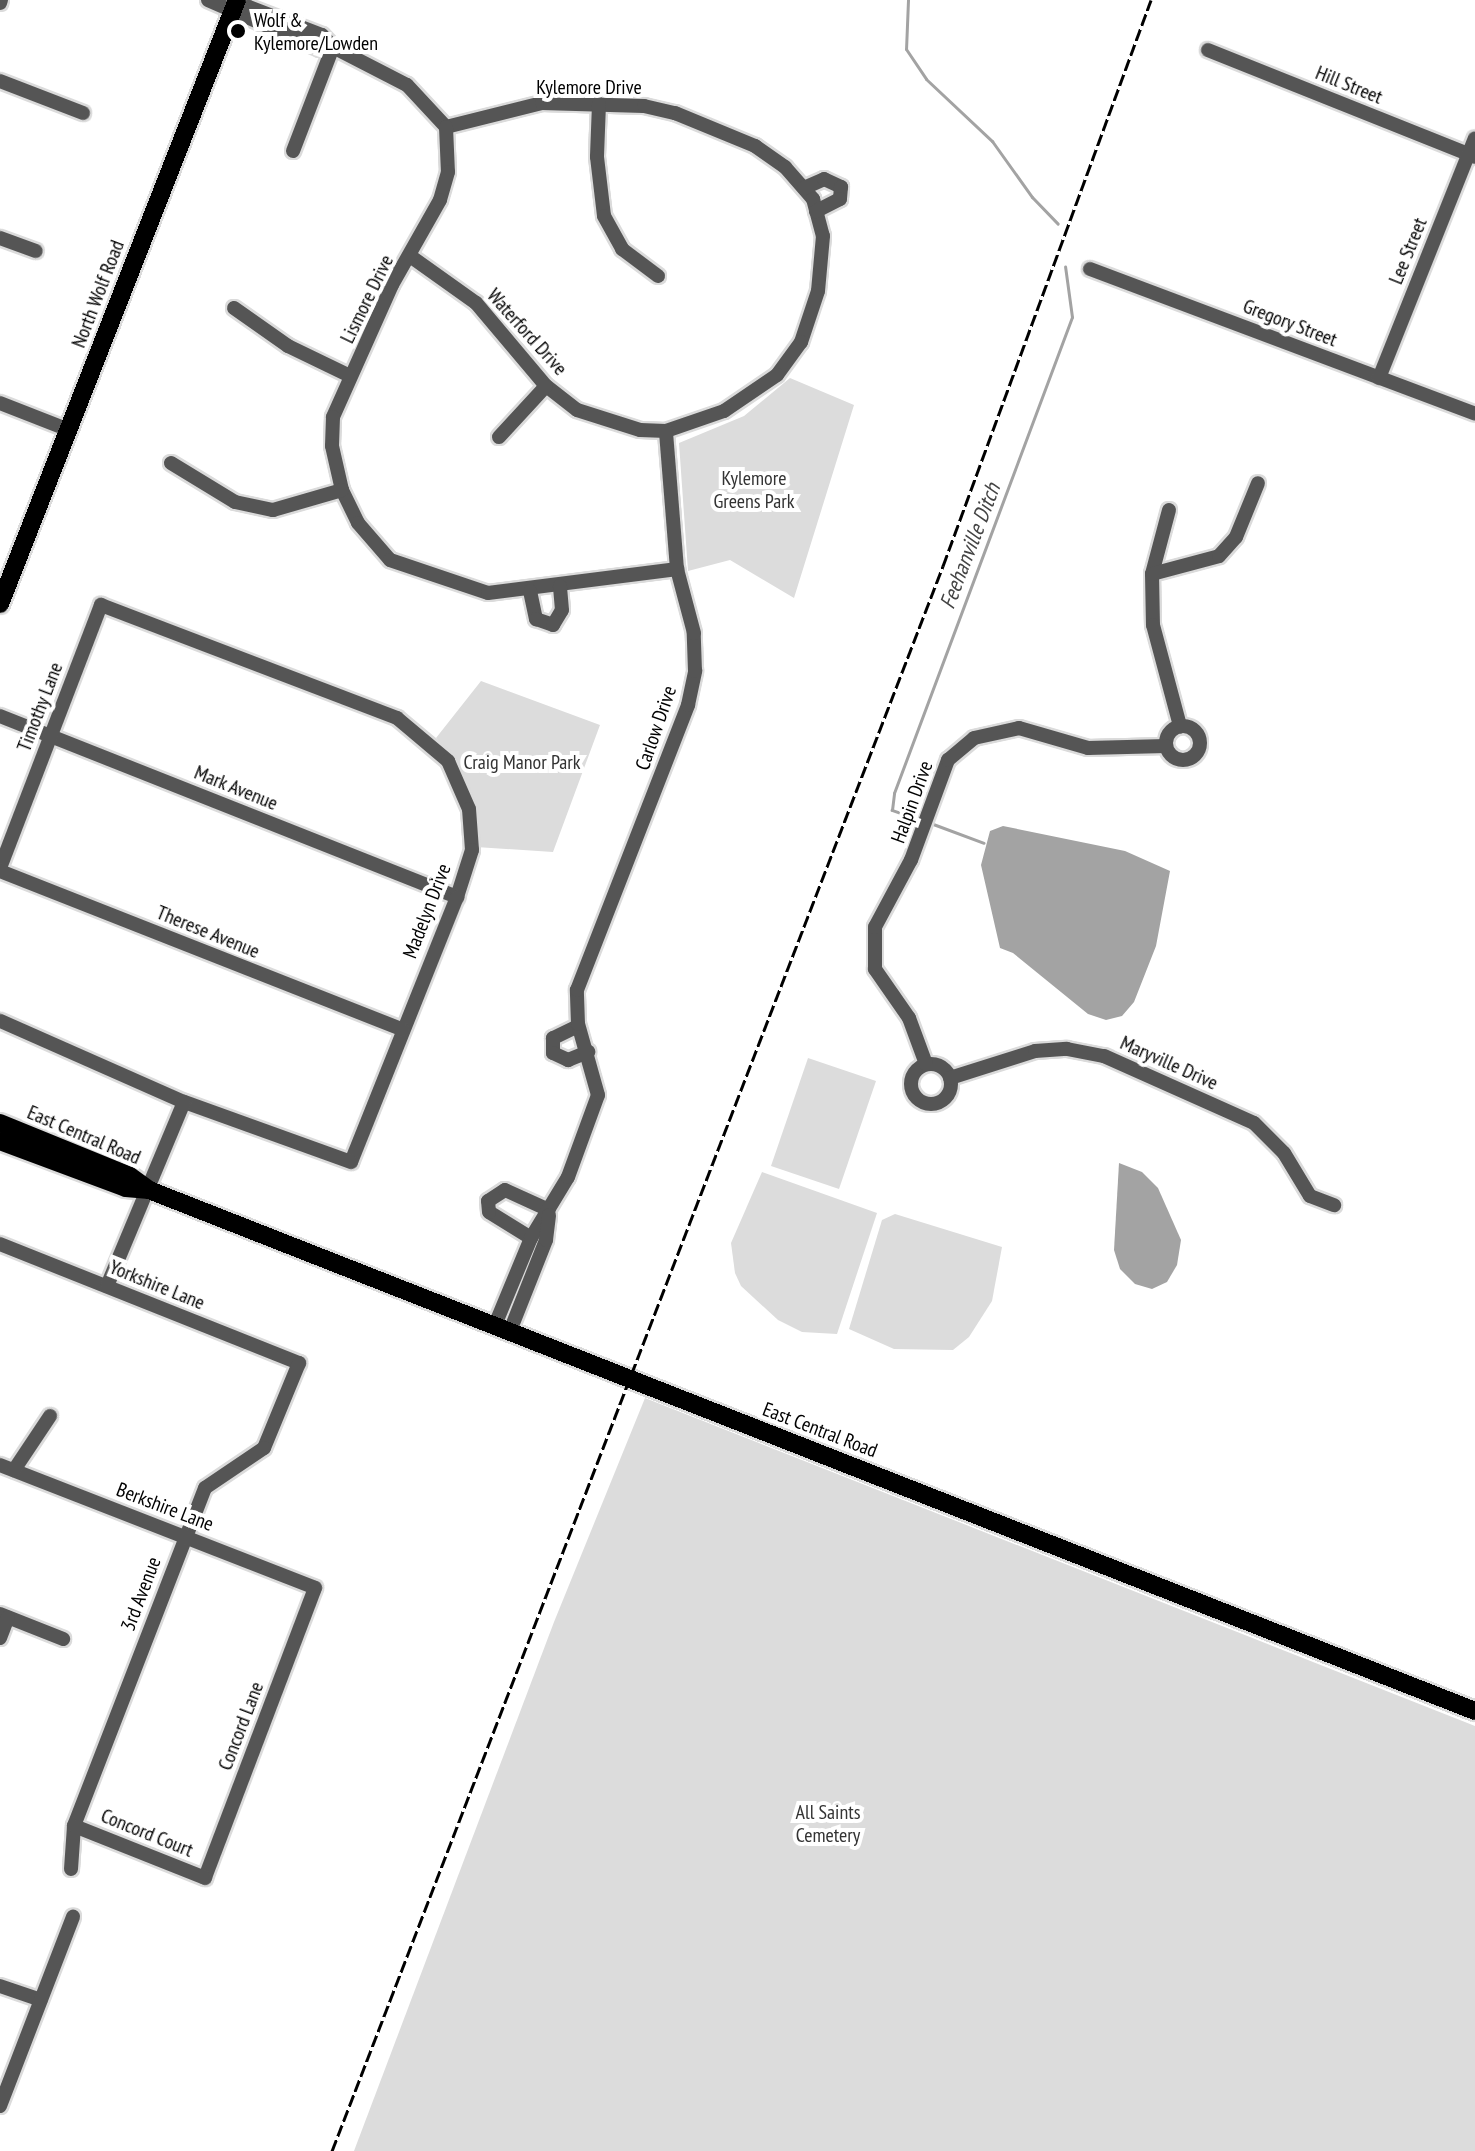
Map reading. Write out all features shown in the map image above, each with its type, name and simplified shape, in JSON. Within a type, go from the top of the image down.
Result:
[{"type":"main road","name":"North Wolf Road","points":[[0,604],[235,5]]},
{"type":"main road","name":"East Central Road","points":[[0,1123],[130,1176],[149,1190],[1475,1711]]},
{"type":"main road","name":"East Central Road","points":[[0,1141],[126,1188],[149,1190]]},
{"type":"street","points":[[208,0],[235,5],[244,20],[320,49],[333,47],[407,85],[446,127]]},
{"type":"street","points":[[293,151],[333,47]]},
{"type":"street","name":"Hill Street","points":[[1208,50],[1472,155]]},
{"type":"street","points":[[0,81],[83,113]]},
{"type":"street","name":"Kylemore Drive","points":[[446,127],[542,103],[599,104],[675,113],[755,146],[804,188],[816,211],[823,236],[818,291],[801,342],[777,375],[754,393],[701,422],[666,431]]},
{"type":"street","points":[[599,104],[597,157],[604,216],[622,249],[658,276]]},
{"type":"street","name":"Lismore Drive","points":[[446,127],[448,172],[333,417],[332,446],[342,490],[373,545],[390,560],[458,587],[488,593],[530,591],[677,569]]},
{"type":"street","name":"Lee Street","points":[[1379,378],[1472,155],[1475,138]]},
{"type":"street","points":[[804,188],[824,179],[841,187],[840,199],[816,211]]},
{"type":"street","points":[[0,238],[36,251]]},
{"type":"street","name":"Waterford Drive","points":[[410,256],[476,303],[546,386],[577,410],[640,430],[666,431]]},
{"type":"street","name":"Gregory Street","points":[[1090,269],[1475,414]]},
{"type":"street","points":[[234,308],[288,346],[350,376]]},
{"type":"street","points":[[499,437],[546,386]]},
{"type":"street","points":[[0,403],[69,430]]},
{"type":"street","name":"Carlow Drive","points":[[502,1328],[531,1238],[549,1210],[598,1095],[578,1026],[577,990],[688,705],[695,671],[694,633],[677,569],[666,431]]},
{"type":"street","points":[[171,463],[235,502],[273,510],[342,490]]},
{"type":"street","points":[[1152,574],[1219,556],[1236,537],[1258,483]]},
{"type":"street","points":[[1169,510],[1152,574],[1153,625],[1180,726]]},
{"type":"street","points":[[530,591],[536,619],[553,625],[562,610],[560,586]]},
{"type":"street","name":"Timothy Lane","points":[[0,870],[101,605]]},
{"type":"street","name":"Madelyn Drive","points":[[101,605],[397,718],[448,761],[469,809],[472,850],[457,897],[401,1029],[351,1162],[184,1102]]},
{"type":"street","name":"Mark Avenue","points":[[0,716],[457,897]]},
{"type":"street","points":[[1180,726],[1198,734],[1197,753],[1180,760],[1166,746],[1169,733],[1180,726]]},
{"type":"street","name":"Halpin Drive","points":[[926,1064],[909,1018],[875,969],[875,927],[911,860],[948,760],[974,738],[1019,728],[1088,748],[1166,746]]},
{"type":"street","name":"Therese Avenue","points":[[0,870],[401,1029]]},
{"type":"street","points":[[0,1021],[184,1102],[107,1286]]},
{"type":"street","points":[[578,1026],[553,1038],[553,1053],[568,1060],[588,1052]]},
{"type":"street","name":"Maryville Drive","points":[[950,1078],[1035,1051],[1067,1049],[1104,1056],[1254,1123],[1284,1153],[1310,1196],[1334,1205]]},
{"type":"street","points":[[926,1064],[938,1065],[950,1078],[946,1098],[934,1104],[920,1102],[911,1091],[911,1078],[926,1064]]},
{"type":"street","points":[[531,1238],[489,1212],[488,1201],[505,1190],[549,1210]]},
{"type":"street","name":"Carlow Drive","points":[[502,1328],[546,1240],[549,1210]]},
{"type":"street","name":"Yorkshire Lane","points":[[0,1244],[299,1363]]},
{"type":"street","name":"3rd Avenue","points":[[71,1869],[74,1826],[205,1488],[264,1448],[299,1363]]},
{"type":"street","points":[[7,1467],[50,1416]]},
{"type":"street","name":"Berkshire Lane","points":[[7,1467],[315,1588]]},
{"type":"street","name":"Concord Lane","points":[[205,1878],[315,1588]]},
{"type":"street","points":[[0,1638],[4,1616],[63,1639]]},
{"type":"street","name":"Concord Court","points":[[74,1826],[205,1878]]},
{"type":"street","points":[[0,2106],[73,1917]]},
{"type":"street","points":[[0,1986],[41,2000]]},
{"type":"green space","name":"Kylemore Greens Park","points":[[790,378],[854,405],[794,598],[730,560],[688,571],[679,443],[744,416]]},
{"type":"green space","name":"Craig Manor Park","points":[[481,681],[600,725],[553,852],[476,847],[453,759],[436,738]]},
{"type":"green space","points":[[808,1058],[876,1081],[839,1189],[771,1166]]},
{"type":"green space","points":[[762,1172],[877,1213],[837,1334],[802,1332],[778,1320],[741,1286],[735,1273],[731,1243]]},
{"type":"green space","points":[[895,1214],[1002,1247],[992,1301],[969,1337],[953,1350],[894,1349],[849,1329],[882,1220]]},
{"type":"green space","name":"All Saints Cemetery","points":[[645,1398],[1475,1726],[1475,2151],[354,2151],[554,1622]]},
{"type":"shaded area","points":[[1003,826],[1125,851],[1170,871],[1156,946],[1134,1002],[1122,1016],[1106,1020],[1088,1014],[1013,953],[1000,948],[981,865],[990,831]]},
{"type":"shaded area","points":[[1119,1163],[1142,1172],[1158,1188],[1181,1240],[1177,1265],[1167,1282],[1152,1289],[1135,1284],[1120,1269],[1114,1250]]},
{"type":"waterway","name":"Feehanville Ditch","points":[[908,0],[906,49],[926,79],[992,141],[1032,197],[1058,224]]},
{"type":"waterway","name":"Feehanville Ditch","points":[[918,819],[892,810],[894,793],[1072,317],[1065,266]]},
{"type":"waterway","name":"Feehanville Ditch","points":[[933,824],[984,843]]},
{"type":"railway","points":[[332,2151],[943,566],[1151,0]]},
{"type":"place","name":"Wolf & Kylemore/Lowden","points":[[238,31]]}]
